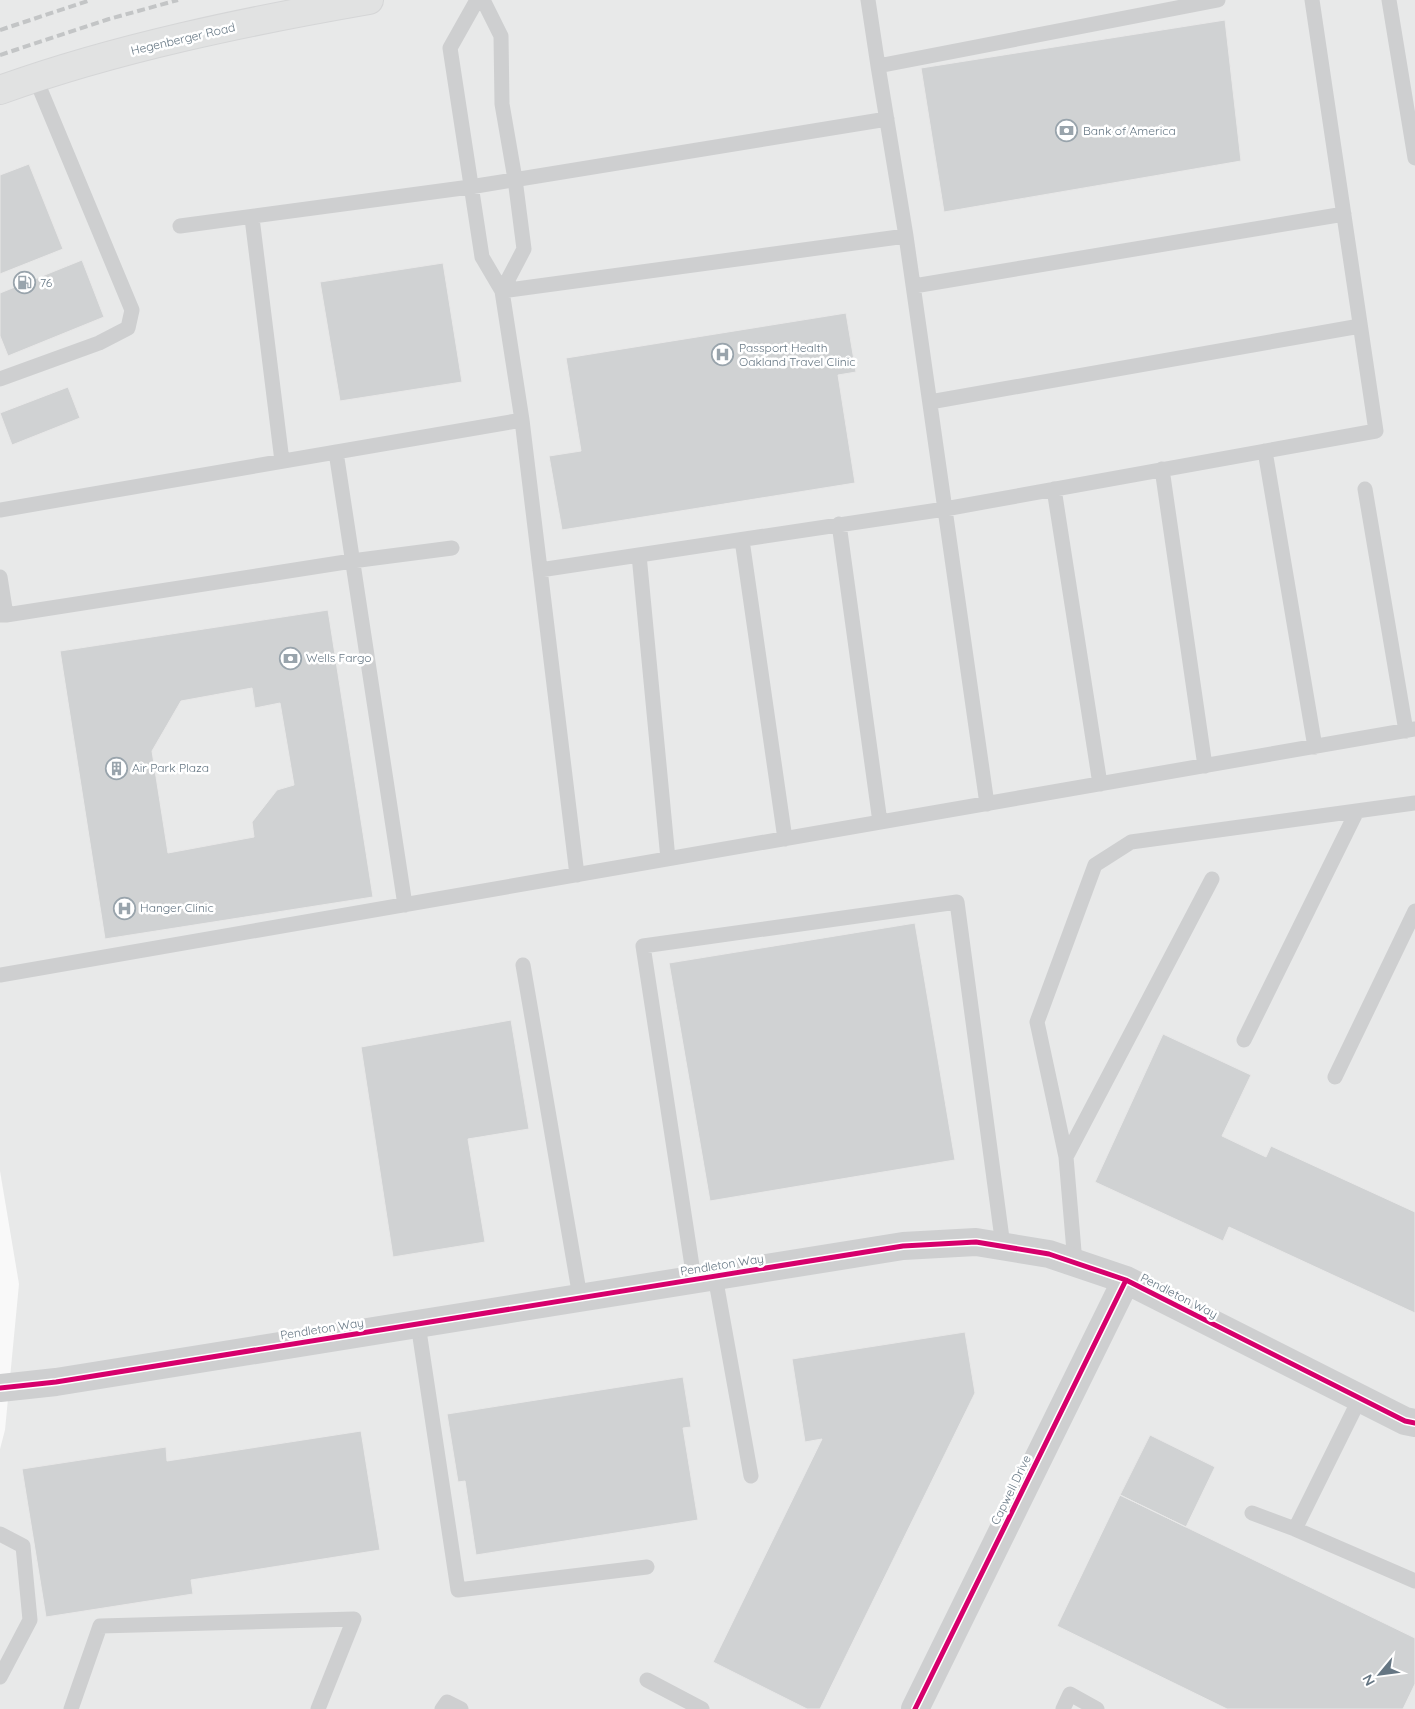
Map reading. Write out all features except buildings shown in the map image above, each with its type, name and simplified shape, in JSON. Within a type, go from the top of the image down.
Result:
[{"type":"main road","name":"Hegenberger Road","points":[[0,90],[35,77],[126,52],[286,14],[370,0]]},
{"type":"street","name":"Pendleton Way","points":[[0,1388],[56,1382],[904,1246],[976,1242],[1049,1254],[1126,1280],[1405,1421],[1415,1422]]},
{"type":"street","name":"Capwell Drive","points":[[915,1709],[1126,1280]]},
{"type":"lane","points":[[477,0],[450,48],[482,257],[502,291],[522,420],[577,875]]},
{"type":"lane","points":[[482,0],[501,36],[502,104],[515,179],[524,248],[502,291]]},
{"type":"lane","points":[[868,0],[914,286],[987,804]]},
{"type":"lane","points":[[878,66],[1218,0]]},
{"type":"lane","points":[[540,570],[945,509],[1376,431],[1312,0]]},
{"type":"lane","points":[[1389,0],[1415,158]]},
{"type":"lane","points":[[0,379],[99,343],[128,328],[132,310],[35,77]]},
{"type":"lane","points":[[180,226],[252,218],[470,187],[887,119]]},
{"type":"lane","points":[[914,286],[1344,214]]},
{"type":"lane","points":[[252,218],[282,462]]},
{"type":"lane","points":[[502,291],[906,236]]},
{"type":"lane","points":[[930,402],[1360,326]]},
{"type":"lane","points":[[0,510],[522,420]]},
{"type":"lane","points":[[1265,451],[1315,747]]},
{"type":"lane","points":[[336,452],[404,905]]},
{"type":"lane","points":[[1162,469],[1205,766]]},
{"type":"lane","points":[[1054,489],[1100,784]]},
{"type":"lane","points":[[0,975],[1411,730],[1365,490]]},
{"type":"lane","points":[[839,524],[880,822]]},
{"type":"lane","points":[[742,540],[785,839]]},
{"type":"lane","points":[[0,577],[3,615],[352,561],[452,548]]},
{"type":"lane","points":[[639,555],[668,859]]},
{"type":"lane","points":[[1075,1263],[1066,1157],[1037,1022],[1095,865],[1131,842],[1415,803]]},
{"type":"lane","points":[[1244,1040],[1357,811]]},
{"type":"lane","points":[[1066,1157],[1212,879]]},
{"type":"lane","points":[[751,1476],[704,1278],[643,946],[957,902],[1003,1246]]},
{"type":"lane","points":[[1335,1077],[1415,911]]},
{"type":"lane","points":[[523,965],[580,1298]]},
{"type":"lane","points":[[418,1324],[458,1590],[647,1567]]},
{"type":"lane","points":[[1295,1529],[1360,1398]]},
{"type":"lane","points":[[1252,1513],[1295,1529],[1415,1581]]},
{"type":"lane","points":[[0,1534],[23,1546],[30,1620],[0,1677]]},
{"type":"lane","points":[[71,1709],[100,1626],[354,1619],[318,1709]]},
{"type":"lane","points":[[647,1680],[702,1709]]},
{"type":"lane","points":[[1063,1709],[1070,1694],[1096,1709]]},
{"type":"lane","points":[[442,1709],[446,1702],[461,1709]]},
{"type":"shaded area","points":[[0,0],[1415,0],[1415,1709],[0,1709],[0,1449],[5,1430],[19,1284],[0,1171]]},
{"type":"railway","points":[[0,30],[91,0]]},
{"type":"railway","points":[[0,55],[109,19],[178,0]]},
{"type":"cycle path","points":[[0,1388],[56,1382],[903,1246],[976,1242],[1049,1254],[1126,1280],[1405,1421],[1415,1423]]},
{"type":"cycle path","points":[[915,1709],[1126,1280]]},
{"type":"place","name":"Bank of America","points":[[1067,131]]},
{"type":"place","name":"76","points":[[24,283]]},
{"type":"place","name":"Passport Health Oakland Travel Clinic","points":[[723,355]]},
{"type":"place","name":"Wells Fargo","points":[[290,658]]},
{"type":"place","name":"Air Park Plaza","points":[[116,768]]},
{"type":"place","name":"Hanger Clinic","points":[[124,908]]}]
